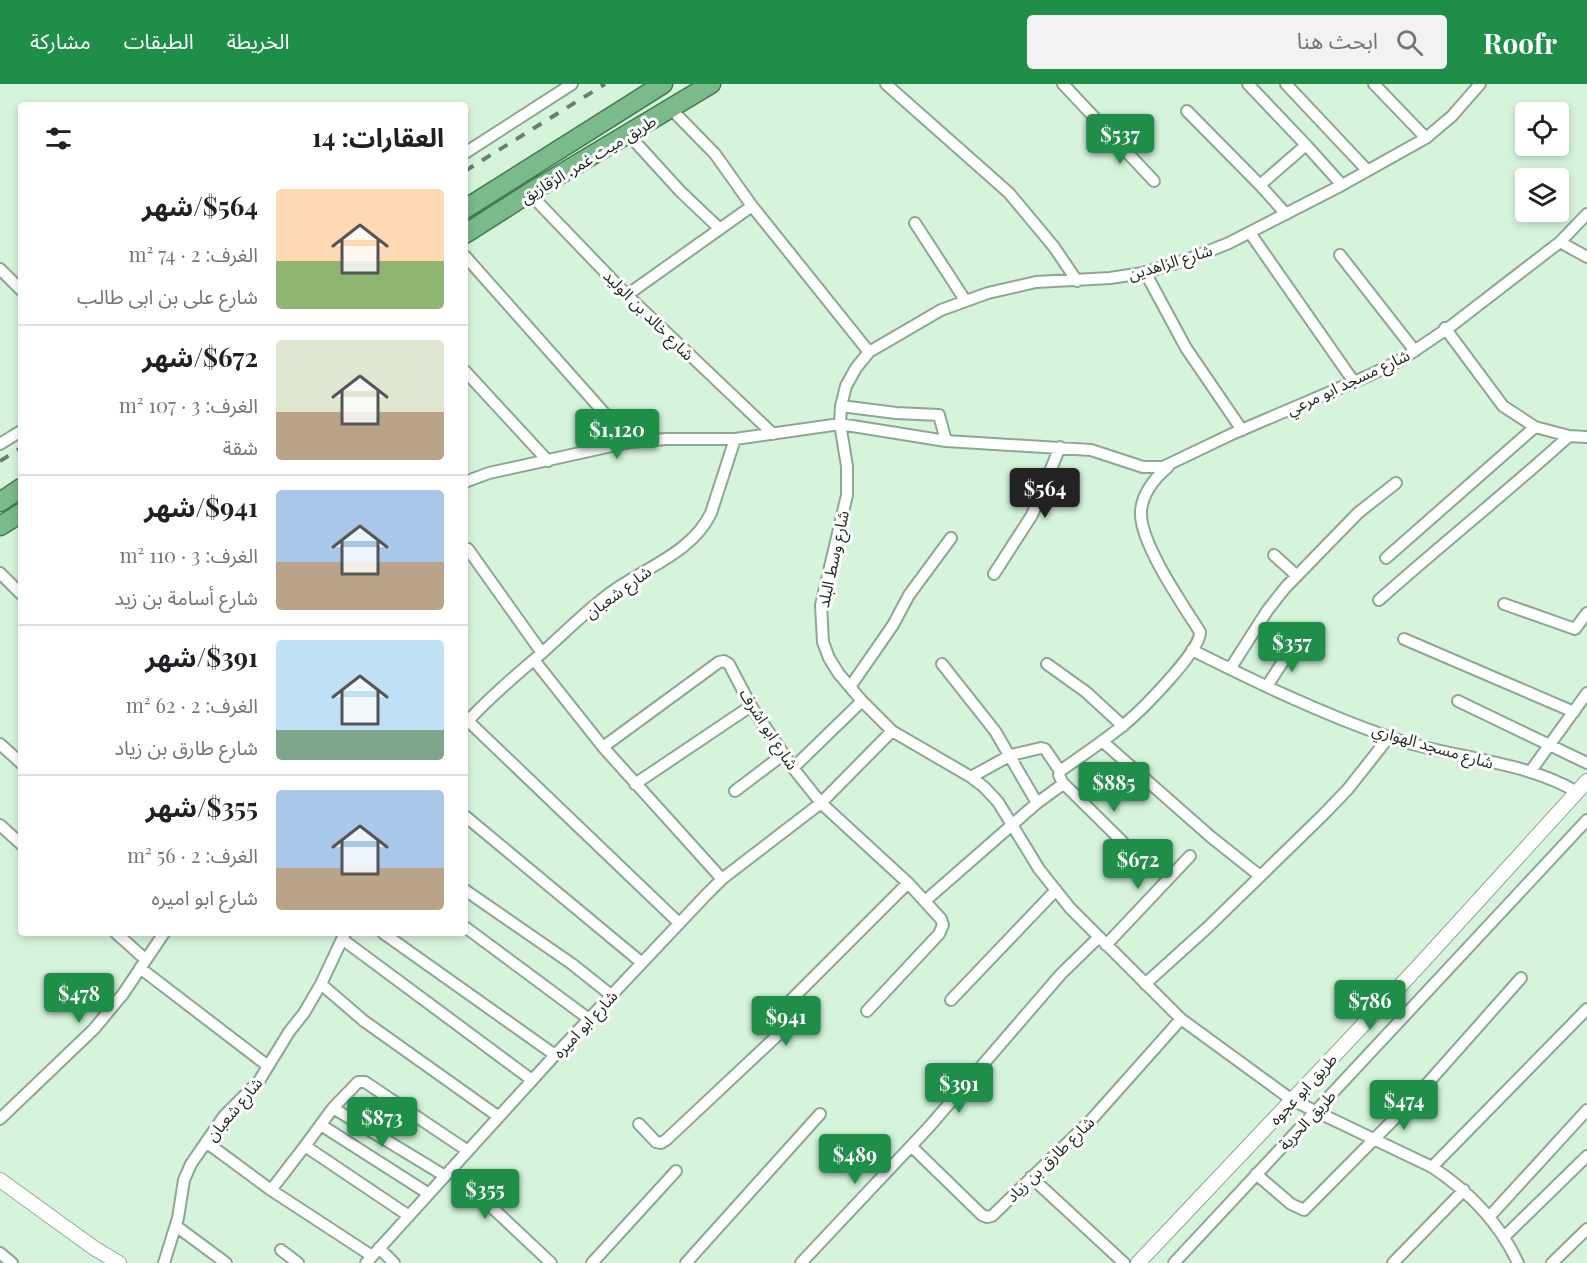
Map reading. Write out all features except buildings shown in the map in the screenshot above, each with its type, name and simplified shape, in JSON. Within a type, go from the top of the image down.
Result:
[{"type":"highway","name":"طريق ميت غمر, الزقازيق","points":[[468,207],[663,84]]},
{"type":"highway","name":"طريق ميت غمر, الزقازيق","points":[[468,232],[711,84]]},
{"type":"highway","points":[[0,502],[18,491]]},
{"type":"highway","points":[[0,525],[18,515]]},
{"type":"street","points":[[468,151],[572,84]]},
{"type":"street","points":[[886,84],[1009,193],[1054,247],[1077,281]]},
{"type":"street","points":[[1063,84],[1154,181]]},
{"type":"street","points":[[1248,84],[1342,185]]},
{"type":"street","points":[[1286,84],[1367,170]]},
{"type":"street","points":[[1374,84],[1426,138]]},
{"type":"street","name":"شارع الزاهدين","points":[[840,424],[841,406],[846,386],[855,368],[869,352],[916,323],[965,300],[1004,289],[1036,282],[1110,278],[1145,272],[1189,259],[1250,233],[1426,138],[1452,116],[1474,86]]},
{"type":"street","points":[[671,109],[715,154],[752,206],[869,352]]},
{"type":"street","points":[[1187,111],[1286,214]]},
{"type":"street","points":[[628,134],[680,191],[720,229]]},
{"type":"street","points":[[1260,185],[1306,145]]},
{"type":"street","name":"شارع خالد بن الوليد","points":[[529,193],[627,295],[772,434]]},
{"type":"street","points":[[627,295],[752,206]]},
{"type":"street","name":"شارع مسجد ابو مرعي","points":[[1060,447],[1091,450],[1143,467],[1155,468],[1173,464],[1242,430],[1385,368],[1415,351],[1477,307],[1560,242],[1587,214]]},
{"type":"street","points":[[915,223],[965,300]]},
{"type":"street","points":[[1250,233],[1354,382]]},
{"type":"street","points":[[1560,242],[1587,257]]},
{"type":"street","points":[[1340,255],[1415,351]]},
{"type":"street","points":[[468,259],[630,442]]},
{"type":"street","points":[[0,269],[18,287]]},
{"type":"street","points":[[1145,272],[1186,348],[1242,430]]},
{"type":"street","points":[[1445,328],[1503,406],[1535,427],[1569,436],[1587,437]]},
{"type":"street","points":[[468,374],[548,461]]},
{"type":"street","points":[[841,406],[870,411],[939,415],[946,441]]},
{"type":"street","points":[[468,481],[489,473],[630,442],[666,439],[735,439],[840,424],[946,441],[1060,447],[1032,515],[994,574]]},
{"type":"street","name":"شارع وسط البلد","points":[[840,424],[847,466],[847,495],[823,597],[821,625],[823,642],[829,658],[850,687],[892,731],[971,777],[998,802],[1039,869],[1070,908],[1181,1019],[1292,1100],[1432,1167],[1464,1190],[1490,1216],[1505,1236],[1513,1261]]},
{"type":"street","points":[[1386,558],[1535,427]]},
{"type":"street","points":[[0,444],[18,434]]},
{"type":"street","points":[[1379,600],[1569,436]]},
{"type":"street","name":"شارع شعبان","points":[[468,719],[605,596],[697,536],[711,513],[735,439]]},
{"type":"street","points":[[1060,771],[1123,726],[1147,703],[1200,639],[1200,632],[1165,575],[1143,526],[1141,514],[1144,499],[1151,485],[1173,464]]},
{"type":"street","points":[[1230,669],[1267,611],[1297,576],[1340,531],[1378,496],[1396,483]]},
{"type":"street","points":[[850,687],[893,625],[909,595],[951,538]]},
{"type":"street","points":[[468,549],[538,656],[603,747],[722,879]]},
{"type":"street","points":[[1274,555],[1297,576]]},
{"type":"street","points":[[0,573],[18,591]]},
{"type":"street","points":[[1504,604],[1575,629],[1587,614]]},
{"type":"street","points":[[1404,639],[1574,712]]},
{"type":"street","points":[[1267,686],[1293,646]]},
{"type":"street","name":"شارع مسجد الهواري","points":[[1192,650],[1307,704],[1389,737],[1530,772],[1563,783],[1577,792]]},
{"type":"street","name":"شارع ابو اشرف","points":[[603,747],[719,662],[726,662],[731,666],[751,706],[793,768],[821,803],[908,883],[941,919],[943,925],[939,934],[867,1011]]},
{"type":"street","points":[[942,664],[979,708],[1011,755],[1037,803]]},
{"type":"street","points":[[1047,664],[1086,692],[1123,726]]},
{"type":"street","points":[[1530,772],[1587,693]]},
{"type":"street","points":[[793,768],[862,701]]},
{"type":"street","points":[[1458,701],[1587,763]]},
{"type":"street","points":[[635,784],[751,706]]},
{"type":"street","points":[[468,723],[679,923]]},
{"type":"street","name":"شارع ابو اميره","points":[[372,1256],[555,1055],[722,879],[821,803],[892,731]]},
{"type":"street","points":[[1145,984],[1207,928],[1348,789],[1389,737]]},
{"type":"street","points":[[1102,741],[1211,837],[1260,876]]},
{"type":"street","points":[[0,744],[18,760]]},
{"type":"street","points":[[971,777],[1011,755],[1043,748],[1060,771],[1059,775],[1063,783],[1144,863]]},
{"type":"street","points":[[735,791],[784,754]]},
{"type":"street","name":"طريق ابو عجوه","points":[[1138,1263],[1415,970],[1587,781]]},
{"type":"street","points":[[925,901],[1063,783]]},
{"type":"street","points":[[468,818],[642,963]]},
{"type":"street","name":"طريق الحرية","points":[[1174,1263],[1587,820]]},
{"type":"street","points":[[0,825],[18,841]]},
{"type":"street","points":[[801,1263],[969,1082],[1061,974],[1103,941],[1190,856]]},
{"type":"street","points":[[639,1125],[656,1142],[661,1143],[666,1140],[780,1033],[782,1025],[778,1016],[780,1011],[908,883]]},
{"type":"street","points":[[951,1000],[1056,890]]},
{"type":"street","points":[[468,892],[572,964],[611,995]]},
{"type":"street","points":[[468,929],[589,1019]]},
{"type":"street","points":[[119,936],[143,964],[268,1066]]},
{"type":"street","points":[[0,1119],[94,1029],[123,994],[162,936]]},
{"type":"street","points":[[344,936],[532,1080]]},
{"type":"street","name":"شارع شعبان","points":[[164,1263],[176,1226],[184,1180],[191,1164],[224,1116],[259,1081],[321,984],[344,936]]},
{"type":"street","points":[[387,936],[555,1055]]},
{"type":"street","points":[[1256,1174],[1291,1204],[1304,1210],[1376,1140],[1521,978]]},
{"type":"street","points":[[321,984],[364,1021],[499,1117]]},
{"type":"street","points":[[1432,1167],[1587,1010]]},
{"type":"street","name":"شارع طارق بن زياد","points":[[911,1146],[982,1215],[992,1216],[1092,1119],[1181,1019]]},
{"type":"street","points":[[271,1190],[333,1108],[358,1082],[365,1082],[468,1151]]},
{"type":"street","points":[[333,1108],[448,1173],[551,1263]]},
{"type":"street","points":[[1490,1216],[1587,1110]]},
{"type":"street","points":[[686,1263],[820,1114]]},
{"type":"street","points":[[321,1125],[429,1194]]},
{"type":"street","points":[[206,1142],[271,1190],[372,1256],[394,1263]]},
{"type":"street","points":[[305,1146],[409,1216]]},
{"type":"street","points":[[1505,1236],[1587,1156]]},
{"type":"street","points":[[592,1263],[676,1171]]},
{"type":"street","points":[[1031,1177],[1124,1263]]},
{"type":"street","points":[[0,1180],[119,1263]]},
{"type":"street","points":[[1393,1263],[1464,1190]]},
{"type":"street","points":[[176,1226],[226,1263]]},
{"type":"street","points":[[1552,1263],[1587,1229]]},
{"type":"street","points":[[280,1251],[298,1263]]},
{"type":"street","points":[[0,1253],[12,1263]]},
{"type":"railway","points":[[468,169],[605,84]]},
{"type":"railway","points":[[0,461],[18,450]]}]
